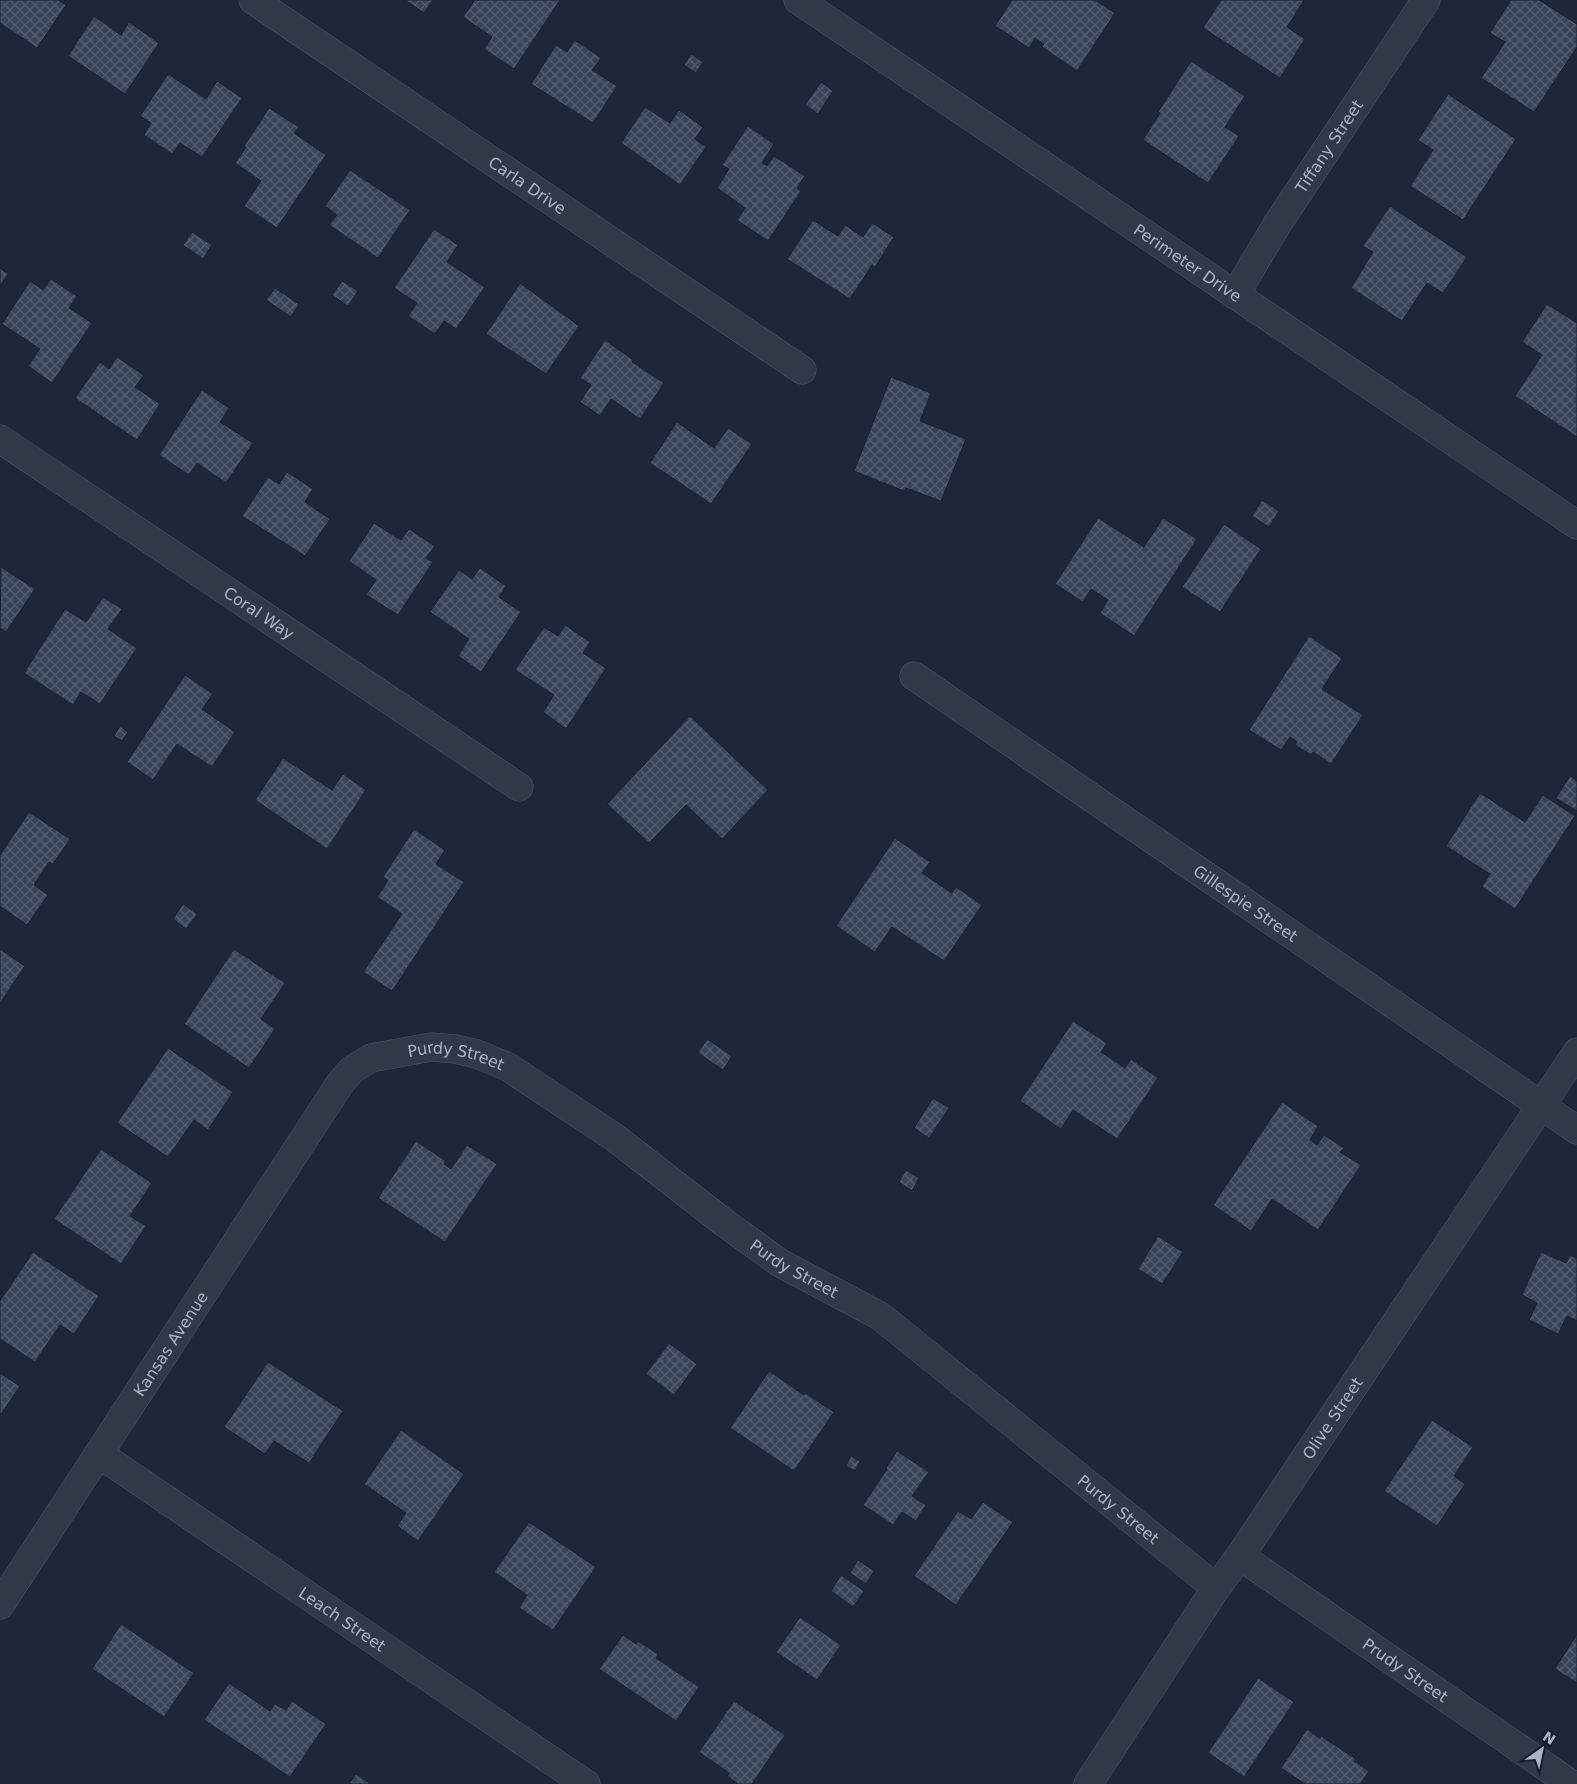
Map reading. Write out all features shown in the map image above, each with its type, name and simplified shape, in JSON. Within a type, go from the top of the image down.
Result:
[{"type":"street","name":"Carla Drive","points":[[253,0],[802,370]]},
{"type":"street","name":"Perimeter Drive","points":[[798,0],[1577,525]]},
{"type":"street","name":"Tiffany Street","points":[[1235,295],[1278,223],[1426,0]]},
{"type":"street","name":"Coral Way","points":[[0,439],[519,787]]},
{"type":"street","name":"Gillespie Street","points":[[914,676],[1577,1130]]},
{"type":"street","name":"Purdy Street","points":[[341,1082],[353,1068],[371,1058],[394,1052],[431,1047],[477,1054],[508,1067],[614,1137],[726,1224],[780,1263],[880,1316],[1216,1588]]},
{"type":"street","name":"Olive Street","points":[[1088,1784],[1216,1588],[1240,1556],[1577,1052]]},
{"type":"street","name":"Kansas Avenue","points":[[0,1605],[341,1082]]},
{"type":"street","name":"Leach Street","points":[[99,1454],[586,1784]]},
{"type":"street","name":"Prudy Street","points":[[1240,1556],[1571,1784]]},
{"type":"building","points":[[0,0],[58,0],[66,5],[37,48],[0,23]]},
{"type":"building","points":[[405,0],[433,0],[424,13]]},
{"type":"building","points":[[475,0],[560,0],[514,69],[484,49],[492,37],[463,17]]},
{"type":"building","points":[[1012,0],[1095,0],[1115,13],[1077,71],[1042,47],[1044,44],[1035,38],[1029,48],[995,26]]},
{"type":"building","points":[[1221,0],[1304,0],[1287,27],[1305,39],[1280,78],[1203,28]]},
{"type":"building","points":[[1511,0],[1539,0],[1577,24],[1577,47],[1534,112],[1481,78],[1505,42],[1490,33]]},
{"type":"building","points":[[94,16],[121,35],[129,22],[159,43],[125,94],[68,56]]},
{"type":"building","points":[[575,40],[601,58],[592,70],[617,86],[593,123],[531,84],[556,45],[567,52]]},
{"type":"building","points":[[691,54],[703,62],[696,73],[684,65]]},
{"type":"building","points":[[1191,61],[1245,96],[1225,127],[1239,136],[1208,183],[1143,140],[1160,113],[1158,112]]},
{"type":"building","points":[[168,74],[206,99],[217,81],[242,98],[202,157],[180,143],[172,154],[144,135],[151,123],[140,116]]},
{"type":"building","points":[[821,82],[833,91],[818,114],[805,105]]},
{"type":"building","points":[[1448,94],[1516,139],[1463,220],[1410,186],[1433,150],[1418,140]]},
{"type":"building","points":[[645,107],[670,123],[679,110],[703,127],[695,139],[706,147],[680,185],[621,143]]},
{"type":"building","points":[[269,108],[299,127],[294,133],[326,155],[277,228],[244,206],[261,181],[235,163]]},
{"type":"building","points":[[748,126],[774,144],[762,163],[767,166],[774,156],[805,176],[797,188],[801,191],[768,241],[737,220],[745,208],[717,188],[729,169],[722,165]]},
{"type":"building","points":[[350,170],[410,210],[378,258],[329,225],[337,215],[325,206]]},
{"type":"building","points":[[1390,206],[1467,257],[1443,293],[1427,283],[1402,321],[1351,288],[1373,252],[1363,246]]},
{"type":"building","points":[[813,220],[838,236],[845,225],[863,237],[872,223],[894,237],[875,267],[872,265],[850,299],[787,259]]},
{"type":"building","points":[[434,229],[458,245],[447,262],[485,287],[456,329],[444,321],[435,334],[408,316],[417,303],[394,288]]},
{"type":"building","points":[[192,232],[212,245],[203,259],[183,245]]},
{"type":"building","points":[[0,268],[8,274],[0,286]]},
{"type":"building","points":[[51,279],[77,296],[69,308],[92,323],[52,383],[28,366],[40,349],[2,324],[30,281],[43,290]]},
{"type":"building","points":[[342,281],[358,291],[348,306],[332,295]]},
{"type":"building","points":[[520,283],[579,326],[546,374],[486,334]]},
{"type":"building","points":[[275,288],[299,304],[291,317],[266,300]]},
{"type":"building","points":[[1547,304],[1577,323],[1577,437],[1515,396],[1542,355],[1522,342]]},
{"type":"building","points":[[605,340],[633,360],[632,362],[664,383],[640,419],[611,399],[600,416],[580,402],[591,385],[580,378]]},
{"type":"building","points":[[117,357],[144,375],[135,387],[160,404],[137,440],[75,398],[100,362],[109,369]]},
{"type":"building","points":[[891,377],[931,393],[920,421],[966,439],[941,501],[906,488],[904,491],[854,471]]},
{"type":"building","points":[[202,390],[229,408],[220,422],[253,443],[226,483],[197,463],[189,475],[159,455]]},
{"type":"building","points":[[677,422],[714,448],[728,428],[752,444],[711,504],[650,463]]},
{"type":"building","points":[[287,472],[313,489],[305,502],[330,519],[305,556],[242,516],[268,477],[279,484]]},
{"type":"building","points":[[1262,500],[1279,511],[1269,527],[1252,516]]},
{"type":"building","points":[[1098,518],[1144,547],[1163,518],[1197,539],[1134,636],[1100,613],[1108,600],[1091,589],[1083,602],[1055,584]]},
{"type":"building","points":[[374,523],[401,540],[409,529],[435,546],[426,558],[433,562],[398,615],[366,595],[376,580],[349,561]]},
{"type":"building","points":[[1224,524],[1261,549],[1220,612],[1182,587]]},
{"type":"building","points":[[1,567],[35,589],[6,632],[0,628]]},
{"type":"building","points":[[480,568],[506,586],[499,597],[521,612],[481,672],[458,656],[469,639],[430,612],[459,570],[472,579]]},
{"type":"building","points":[[103,597],[122,609],[108,629],[137,648],[100,704],[81,692],[73,705],[24,673],[65,609],[86,622]]},
{"type":"building","points":[[565,625],[590,642],[583,653],[606,668],[566,729],[543,712],[554,695],[515,670],[544,627],[558,636]]},
{"type":"building","points":[[1309,636],[1342,658],[1322,689],[1363,715],[1331,764],[1313,752],[1311,755],[1295,745],[1297,742],[1290,737],[1281,750],[1249,730]]},
{"type":"building","points":[[185,675],[213,694],[202,709],[235,732],[212,767],[177,744],[153,780],[127,762]]},
{"type":"building","points":[[690,716],[768,790],[722,839],[686,805],[649,843],[607,804]]},
{"type":"building","points":[[120,726],[128,732],[122,741],[114,736]]},
{"type":"building","points":[[283,758],[332,790],[343,774],[366,790],[327,849],[255,800]]},
{"type":"building","points":[[1570,776],[1577,781],[1577,811],[1556,798]]},
{"type":"building","points":[[1480,793],[1525,822],[1543,795],[1575,816],[1515,909],[1482,887],[1490,874],[1446,846]]},
{"type":"building","points":[[29,812],[70,839],[53,864],[49,862],[34,885],[48,895],[27,925],[0,906],[0,855]]},
{"type":"building","points":[[414,829],[445,850],[436,864],[464,882],[392,991],[363,972],[402,914],[377,897],[388,881],[383,877]]},
{"type":"building","points":[[895,838],[930,862],[922,873],[952,893],[956,887],[982,905],[944,961],[892,927],[875,952],[836,926]]},
{"type":"building","points":[[183,904],[197,914],[186,929],[173,919]]},
{"type":"building","points":[[0,949],[25,966],[0,1003]]},
{"type":"building","points":[[234,949],[285,983],[261,1019],[275,1029],[249,1068],[184,1024]]},
{"type":"building","points":[[1073,1021],[1107,1043],[1101,1052],[1125,1068],[1131,1059],[1158,1078],[1117,1139],[1073,1110],[1061,1129],[1020,1101]]},
{"type":"building","points":[[707,1039],[732,1056],[723,1070],[698,1053]]},
{"type":"building","points":[[168,1048],[233,1092],[208,1130],[194,1120],[168,1157],[117,1123]]},
{"type":"building","points":[[933,1098],[949,1108],[929,1138],[914,1128]]},
{"type":"building","points":[[1282,1102],[1318,1126],[1310,1140],[1317,1145],[1324,1135],[1344,1148],[1340,1152],[1361,1165],[1318,1230],[1272,1199],[1251,1231],[1213,1205]]},
{"type":"building","points":[[416,1141],[446,1161],[444,1164],[451,1169],[467,1145],[497,1164],[445,1242],[378,1198]]},
{"type":"building","points":[[101,1149],[152,1183],[130,1216],[146,1226],[121,1264],[54,1219]]},
{"type":"building","points":[[906,1170],[919,1178],[912,1191],[899,1182]]},
{"type":"building","points":[[1158,1236],[1183,1252],[1162,1284],[1138,1269]]},
{"type":"building","points":[[33,1252],[99,1296],[74,1334],[60,1325],[35,1362],[0,1339],[0,1301]]},
{"type":"building","points":[[1541,1252],[1566,1263],[1570,1255],[1577,1258],[1577,1321],[1567,1316],[1558,1334],[1529,1320],[1537,1303],[1522,1295]]},
{"type":"building","points":[[669,1343],[697,1364],[674,1395],[646,1374]]},
{"type":"building","points":[[268,1362],[343,1411],[309,1463],[274,1441],[265,1454],[224,1427]]},
{"type":"building","points":[[769,1371],[804,1395],[805,1393],[834,1412],[794,1471],[730,1428]]},
{"type":"building","points":[[0,1373],[20,1386],[0,1416]]},
{"type":"building","points":[[1432,1420],[1473,1447],[1454,1476],[1465,1484],[1437,1526],[1384,1491]]},
{"type":"building","points":[[401,1430],[464,1474],[418,1541],[397,1526],[406,1513],[364,1484]]},
{"type":"building","points":[[897,1451],[929,1472],[912,1496],[926,1505],[916,1521],[902,1512],[893,1525],[863,1505]]},
{"type":"building","points":[[851,1456],[860,1461],[855,1471],[846,1466]]},
{"type":"building","points":[[983,1502],[1013,1522],[956,1605],[914,1576],[958,1511],[971,1519]]},
{"type":"building","points":[[529,1522],[596,1567],[553,1630],[519,1608],[527,1595],[494,1572]]},
{"type":"building","points":[[858,1560],[874,1571],[866,1584],[850,1573]]},
{"type":"building","points":[[841,1575],[864,1591],[853,1607],[831,1591]]},
{"type":"building","points":[[800,1617],[841,1645],[817,1680],[776,1652]]},
{"type":"building","points":[[121,1624],[194,1673],[164,1717],[92,1669]]},
{"type":"building","points":[[1577,1634],[1577,1683],[1555,1669]]},
{"type":"building","points":[[623,1635],[636,1644],[638,1641],[658,1654],[656,1658],[699,1687],[676,1721],[599,1669]]},
{"type":"building","points":[[1258,1678],[1294,1702],[1244,1777],[1208,1753]]},
{"type":"building","points":[[229,1683],[270,1711],[275,1704],[286,1710],[292,1701],[326,1724],[290,1777],[204,1720]]},
{"type":"building","points":[[734,1701],[785,1735],[752,1784],[738,1784],[727,1776],[729,1773],[699,1752]]},
{"type":"building","points":[[1307,1729],[1320,1739],[1321,1736],[1356,1759],[1354,1761],[1369,1771],[1360,1784],[1305,1784],[1281,1768]]},
{"type":"building","points":[[356,1774],[371,1784],[349,1784]]}]
